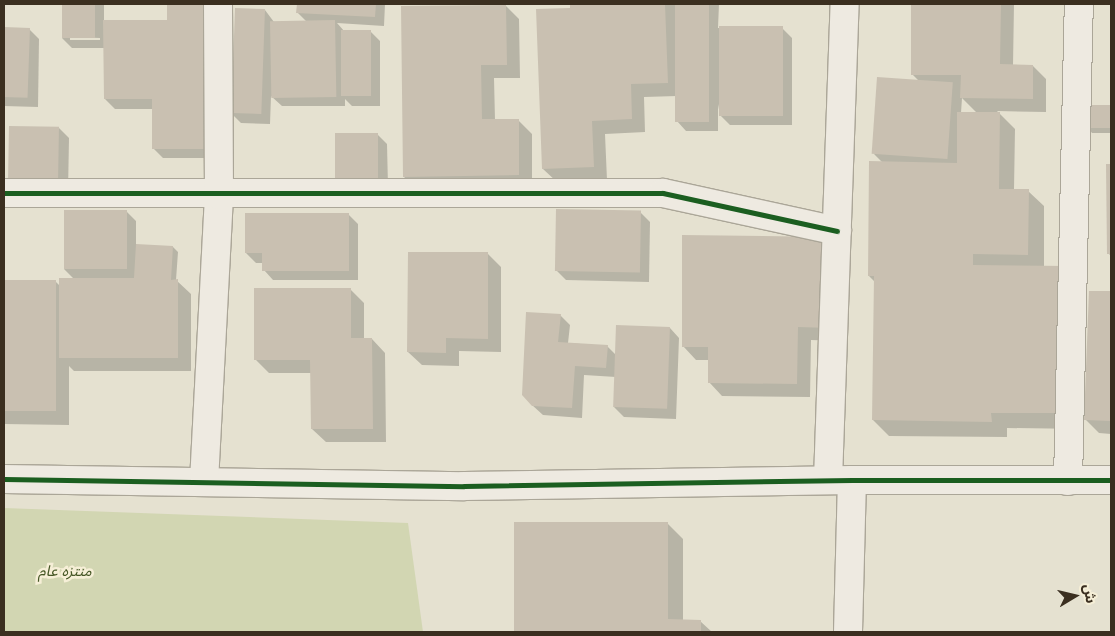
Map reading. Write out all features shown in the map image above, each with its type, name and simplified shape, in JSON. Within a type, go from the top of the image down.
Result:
[{"type":"street","points":[[204,482],[219,195],[218,4]]},
{"type":"street","points":[[845,4],[837,231],[840,480],[848,632]]},
{"type":"street","points":[[1068,482],[1079,4]]},
{"type":"street","points":[[4,193],[219,195],[663,193],[837,231]]},
{"type":"street","points":[[4,479],[464,486],[840,480],[1068,482],[1111,480]]},
{"type":"green space","name":"منتزه عام","points":[[4,508],[408,523],[423,632],[4,632]]},
{"type":"building","points":[[62,4],[95,4],[95,38],[62,38]]},
{"type":"building","points":[[167,4],[208,4],[208,149],[152,149],[152,99],[104,99],[103,20],[167,20]]},
{"type":"building","points":[[297,4],[376,4],[375,17],[296,13]]},
{"type":"building","points":[[570,4],[665,4],[668,83],[631,84],[632,119],[592,121],[594,167],[542,169],[536,9],[570,8]]},
{"type":"building","points":[[675,4],[709,4],[709,122],[675,122]]},
{"type":"building","points":[[911,4],[1001,4],[1000,64],[1033,65],[1033,99],[960,98],[961,75],[911,75]]},
{"type":"building","points":[[506,5],[507,65],[481,65],[482,119],[519,119],[519,175],[403,177],[401,6]]},
{"type":"building","points":[[235,8],[265,9],[261,114],[231,113]]},
{"type":"building","points":[[335,20],[336,97],[271,98],[270,21]]},
{"type":"building","points":[[719,26],[783,26],[783,116],[719,116]]},
{"type":"building","points":[[4,27],[30,28],[28,98],[4,97]]},
{"type":"building","points":[[341,30],[371,30],[371,96],[341,96]]},
{"type":"building","points":[[877,77],[953,82],[947,159],[872,154]]},
{"type":"building","points":[[1086,105],[1111,105],[1111,128],[1086,128]]},
{"type":"building","points":[[957,112],[1000,112],[999,189],[1029,189],[1028,255],[973,254],[973,265],[1068,266],[1066,413],[991,413],[992,422],[872,420],[874,276],[868,276],[869,161],[957,163]]},
{"type":"building","points":[[9,126],[59,127],[58,183],[8,182]]},
{"type":"building","points":[[335,133],[378,133],[378,178],[335,178]]},
{"type":"building","points":[[1106,164],[1111,164],[1111,254],[1107,254]]},
{"type":"building","points":[[556,209],[641,210],[640,272],[555,271]]},
{"type":"building","points":[[64,210],[127,210],[127,269],[64,269]]},
{"type":"building","points":[[245,213],[349,213],[349,271],[262,271],[262,253],[245,253]]},
{"type":"building","points":[[682,235],[831,237],[830,328],[798,327],[797,384],[708,383],[708,347],[682,347]]},
{"type":"building","points":[[136,244],[173,246],[171,280],[178,279],[178,358],[59,358],[59,278],[134,278]]},
{"type":"building","points":[[408,252],[488,252],[488,339],[446,338],[446,353],[407,352]]},
{"type":"building","points":[[4,280],[56,280],[56,411],[4,411]]},
{"type":"building","points":[[254,288],[351,288],[351,338],[372,338],[373,429],[311,429],[310,360],[254,360]]},
{"type":"building","points":[[1089,291],[1111,291],[1111,421],[1084,420]]},
{"type":"building","points":[[526,312],[561,314],[558,342],[608,345],[606,368],[575,366],[572,408],[532,406],[522,395]]},
{"type":"building","points":[[616,325],[670,327],[667,409],[613,407]]},
{"type":"building","points":[[514,522],[668,522],[668,619],[701,620],[701,632],[514,632]]},
{"type":"cycle path","points":[[4,193],[663,193],[837,231]]},
{"type":"cycle path","points":[[4,479],[464,486],[852,480],[1111,480]]}]
